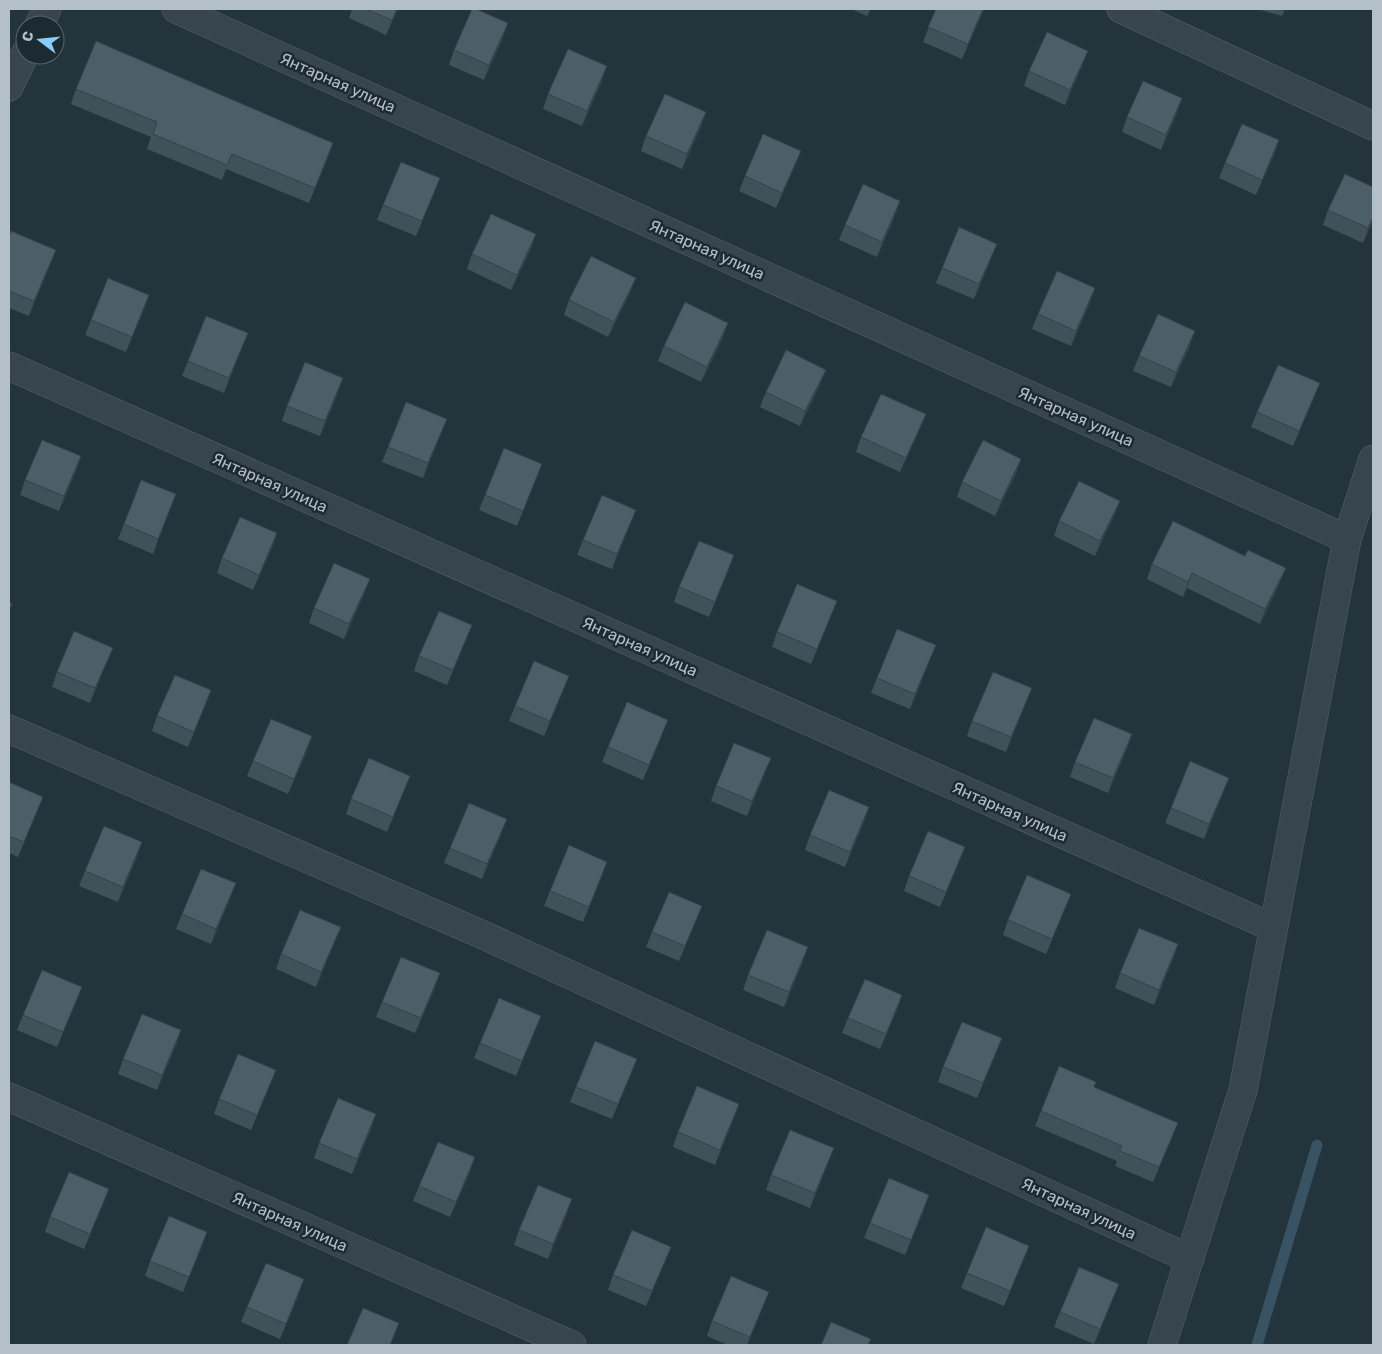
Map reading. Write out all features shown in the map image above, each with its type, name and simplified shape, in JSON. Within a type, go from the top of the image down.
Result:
[{"type":"street","name":"Янтарная улица","points":[[176,9],[1347,539]]},
{"type":"street","points":[[1121,9],[1373,126]]},
{"type":"street","points":[[9,87],[20,65]]},
{"type":"street","name":"Янтарная улица","points":[[9,366],[1272,927]]},
{"type":"street","points":[[1162,1345],[1243,1090],[1272,927],[1347,539],[1373,459]]},
{"type":"street","name":"Янтарная улица","points":[[9,728],[481,934],[1190,1260]]},
{"type":"street","name":"Янтарная улица","points":[[9,1097],[572,1345]]},
{"type":"building","points":[[366,9],[397,9],[392,20]]},
{"type":"building","points":[[472,9],[508,23],[489,65],[454,50]]},
{"type":"building","points":[[936,9],[983,9],[968,44],[928,27]]},
{"type":"building","points":[[1047,32],[1088,51],[1070,90],[1029,71]]},
{"type":"building","points":[[96,41],[333,143],[315,188],[232,154],[227,165],[153,134],[157,122],[76,89]]},
{"type":"building","points":[[568,49],[607,66],[587,111],[548,94]]},
{"type":"building","points":[[1143,81],[1182,98],[1166,135],[1127,117]]},
{"type":"building","points":[[665,94],[706,112],[687,154],[646,136]]},
{"type":"building","points":[[1242,124],[1279,140],[1262,180],[1225,163]]},
{"type":"building","points":[[763,134],[801,151],[782,193],[745,176]]},
{"type":"building","points":[[401,162],[440,178],[422,221],[383,205]]},
{"type":"building","points":[[1345,174],[1373,187],[1373,217],[1368,228],[1328,210]]},
{"type":"building","points":[[863,184],[900,201],[882,242],[845,225]]},
{"type":"building","points":[[491,214],[536,234],[517,275],[472,254]]},
{"type":"building","points":[[959,227],[997,244],[979,284],[942,268]]},
{"type":"building","points":[[11,231],[56,250],[34,301],[9,291],[9,237]]},
{"type":"building","points":[[591,256],[636,278],[614,322],[569,300]]},
{"type":"building","points":[[1057,271],[1095,288],[1076,331],[1038,314]]},
{"type":"building","points":[[108,278],[149,295],[132,337],[91,320]]},
{"type":"building","points":[[685,302],[728,323],[707,367],[664,346]]},
{"type":"building","points":[[1158,314],[1195,331],[1176,372],[1139,356]]},
{"type":"building","points":[[206,316],[248,333],[229,378],[188,361]]},
{"type":"building","points":[[786,350],[826,370],[805,411],[766,392]]},
{"type":"building","points":[[305,362],[343,378],[325,421],[287,406]]},
{"type":"building","points":[[1278,365],[1320,383],[1299,431],[1257,412]]},
{"type":"building","points":[[881,394],[926,414],[906,458],[861,437]]},
{"type":"building","points":[[406,402],[447,419],[428,463],[388,447]]},
{"type":"building","points":[[42,440],[81,456],[64,496],[25,480]]},
{"type":"building","points":[[983,440],[1021,459],[1001,501],[962,482]]},
{"type":"building","points":[[504,448],[542,464],[523,511],[485,495]]},
{"type":"building","points":[[141,480],[176,494],[158,539],[124,524]]},
{"type":"building","points":[[1079,481],[1120,501],[1100,541],[1059,521]]},
{"type":"building","points":[[602,495],[636,510],[617,554],[583,540]]},
{"type":"building","points":[[240,517],[277,533],[259,575],[222,558]]},
{"type":"building","points":[[1173,521],[1245,556],[1248,550],[1286,568],[1265,609],[1192,573],[1188,582],[1152,564]]},
{"type":"building","points":[[699,541],[734,555],[715,602],[679,587]]},
{"type":"building","points":[[334,563],[370,579],[349,624],[314,608]]},
{"type":"building","points":[[797,584],[837,601],[817,649],[777,632]]},
{"type":"building","points":[[439,611],[472,625],[453,670],[419,656]]},
{"type":"building","points":[[897,629],[936,645],[915,694],[877,678]]},
{"type":"building","points":[[74,631],[113,648],[95,688],[57,672]]},
{"type":"building","points":[[534,661],[569,676],[550,721],[515,706]]},
{"type":"building","points":[[993,672],[1032,688],[1011,737],[972,721]]},
{"type":"building","points":[[175,675],[211,690],[194,732],[157,716]]},
{"type":"building","points":[[627,702],[668,720],[649,765],[608,747]]},
{"type":"building","points":[[1094,718],[1132,734],[1113,778],[1075,762]]},
{"type":"building","points":[[271,719],[312,736],[294,779],[253,761]]},
{"type":"building","points":[[734,743],[771,758],[752,801],[716,786]]},
{"type":"building","points":[[369,758],[410,776],[393,817],[351,799]]},
{"type":"building","points":[[1190,761],[1229,778],[1209,824],[1171,808]]},
{"type":"building","points":[[9,782],[43,797],[24,842],[9,836]]},
{"type":"building","points":[[829,790],[869,807],[850,852],[810,835]]},
{"type":"building","points":[[469,803],[507,819],[487,864],[450,848]]},
{"type":"building","points":[[104,826],[142,842],[123,887],[85,871]]},
{"type":"building","points":[[928,831],[965,847],[946,892],[909,876]]},
{"type":"building","points":[[569,845],[607,862],[589,907],[550,891]]},
{"type":"building","points":[[201,869],[236,883],[216,929],[182,914]]},
{"type":"building","points":[[1027,875],[1071,894],[1052,939],[1008,920]]},
{"type":"building","points":[[669,892],[702,906],[685,946],[652,932]]},
{"type":"building","points":[[300,910],[341,927],[321,972],[281,954]]},
{"type":"building","points":[[1139,928],[1178,944],[1159,990],[1120,973]]},
{"type":"building","points":[[767,930],[808,947],[789,992],[748,975]]},
{"type":"building","points":[[401,957],[440,973],[421,1018],[382,1002]]},
{"type":"building","points":[[42,970],[82,987],[63,1032],[23,1015]]},
{"type":"building","points":[[865,979],[902,995],[886,1034],[848,1018]]},
{"type":"building","points":[[499,998],[541,1016],[522,1061],[480,1043]]},
{"type":"building","points":[[142,1014],[181,1030],[162,1075],[123,1059]]},
{"type":"building","points":[[962,1022],[1002,1038],[983,1083],[943,1067]]},
{"type":"building","points":[[595,1041],[637,1059],[618,1104],[576,1087]]},
{"type":"building","points":[[238,1054],[276,1070],[257,1115],[219,1099]]},
{"type":"building","points":[[1059,1066],[1096,1082],[1094,1087],[1178,1123],[1159,1167],[1120,1151],[1122,1146],[1041,1111]]},
{"type":"building","points":[[697,1086],[739,1104],[720,1150],[678,1132]]},
{"type":"building","points":[[338,1098],[376,1114],[357,1159],[319,1143]]},
{"type":"building","points":[[790,1130],[834,1148],[815,1193],[771,1175]]},
{"type":"building","points":[[438,1142],[475,1157],[456,1202],[419,1186]]},
{"type":"building","points":[[69,1172],[109,1189],[90,1234],[50,1217]]},
{"type":"building","points":[[889,1178],[929,1195],[911,1240],[870,1223]]},
{"type":"building","points":[[538,1185],[572,1199],[553,1244],[519,1230]]},
{"type":"building","points":[[169,1216],[207,1232],[189,1277],[150,1261]]},
{"type":"building","points":[[986,1227],[1029,1246],[1010,1291],[967,1273]]},
{"type":"building","points":[[632,1230],[671,1247],[652,1291],[613,1275]]},
{"type":"building","points":[[266,1263],[304,1279],[286,1324],[247,1307]]},
{"type":"building","points":[[1079,1267],[1119,1284],[1100,1329],[1060,1312]]},
{"type":"building","points":[[731,1276],[769,1292],[750,1337],[712,1321]]},
{"type":"building","points":[[363,1308],[399,1323],[390,1345],[347,1345]]},
{"type":"building","points":[[831,1322],[871,1339],[868,1345],[821,1345]]},
{"type":"waterway","points":[[1257,1345],[1317,1145]]}]
